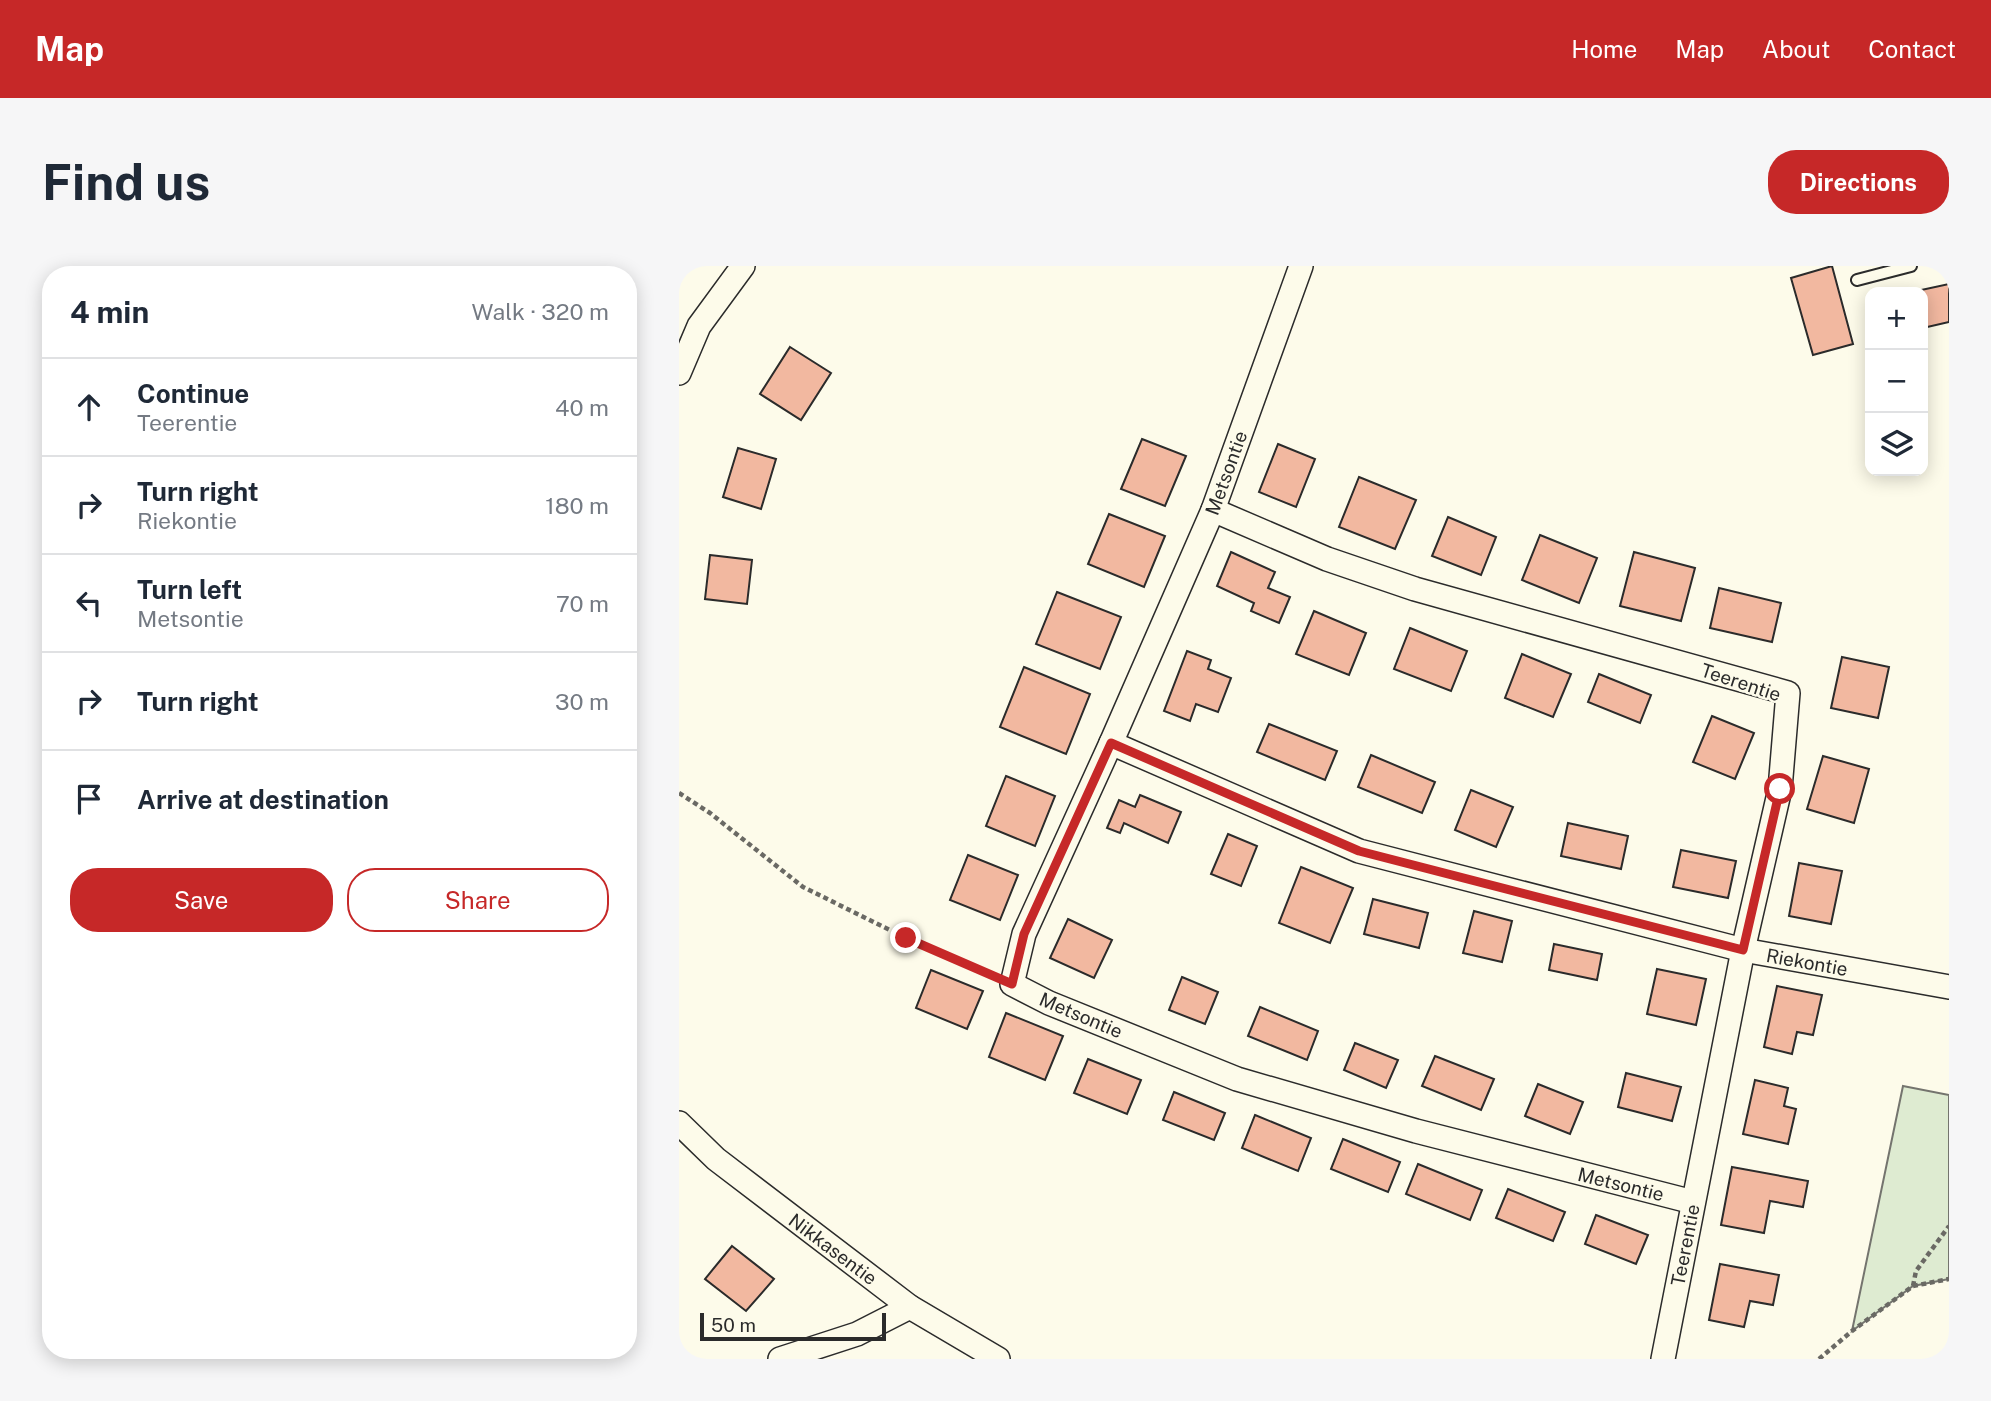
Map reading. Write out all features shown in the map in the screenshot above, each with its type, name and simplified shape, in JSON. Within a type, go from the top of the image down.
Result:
[{"type":"street","points":[[679,373],[699,326],[743,266]]},
{"type":"street","name":"Metsontie","points":[[1301,266],[1213,510],[1024,934],[1012,984],[1049,1003],[1237,1079],[1416,1131],[1693,1202]]},
{"type":"street","name":"Teerentie","points":[[1213,510],[1327,559],[1415,589],[1788,693],[1780,789],[1743,950],[1663,1359]]},
{"type":"street","name":"Riekontie","points":[[1111,743],[1359,851],[1743,950],[1949,987]]},
{"type":"street","name":"Nikkasentie","points":[[679,1123],[716,1159],[910,1307],[998,1359]]},
{"type":"street","points":[[779,1359],[857,1334],[910,1307]]},
{"type":"lane","points":[[1857,280],[1911,266]]},
{"type":"path","points":[[679,793],[710,813],[803,887],[906,938],[1012,984]]},
{"type":"path","points":[[1913,1286],[1916,1271],[1949,1226]]},
{"type":"path","points":[[1819,1359],[1913,1286],[1949,1279]]},
{"type":"green space","points":[[1903,1086],[1949,1095],[1949,1279],[1913,1286],[1852,1331]]},
{"type":"building","points":[[1832,266],[1853,344],[1813,355],[1791,278]]},
{"type":"building","points":[[1949,284],[1949,322],[1928,327],[1928,289]]},
{"type":"building","points":[[790,347],[831,373],[801,420],[760,394]]},
{"type":"building","points":[[1142,439],[1186,456],[1165,506],[1121,489]]},
{"type":"building","points":[[1278,444],[1315,459],[1296,507],[1259,492]]},
{"type":"building","points":[[738,448],[776,459],[761,509],[723,497]]},
{"type":"building","points":[[1359,477],[1416,500],[1395,549],[1339,527]]},
{"type":"building","points":[[1109,514],[1165,536],[1144,587],[1088,564]]},
{"type":"building","points":[[1448,517],[1496,537],[1481,575],[1432,556]]},
{"type":"building","points":[[1540,535],[1597,558],[1579,603],[1522,580]]},
{"type":"building","points":[[1231,552],[1275,572],[1268,588],[1290,597],[1279,623],[1251,611],[1254,603],[1217,586]]},
{"type":"building","points":[[1634,552],[1695,568],[1681,621],[1620,606]]},
{"type":"building","points":[[710,555],[752,560],[747,604],[705,599]]},
{"type":"building","points":[[1719,588],[1781,603],[1772,642],[1710,628]]},
{"type":"building","points":[[1057,592],[1121,617],[1100,669],[1036,644]]},
{"type":"building","points":[[1314,611],[1366,633],[1349,675],[1296,654]]},
{"type":"building","points":[[1410,628],[1467,651],[1451,691],[1394,669]]},
{"type":"building","points":[[1187,651],[1211,660],[1208,669],[1231,678],[1218,712],[1196,704],[1190,721],[1164,711]]},
{"type":"building","points":[[1522,654],[1571,674],[1553,717],[1505,698]]},
{"type":"building","points":[[1842,657],[1889,667],[1878,718],[1831,708]]},
{"type":"building","points":[[1024,667],[1090,694],[1066,754],[1000,727]]},
{"type":"building","points":[[1599,674],[1651,695],[1640,723],[1588,702]]},
{"type":"building","points":[[1712,716],[1754,733],[1735,779],[1693,762]]},
{"type":"building","points":[[1269,724],[1337,751],[1325,780],[1257,752]]},
{"type":"building","points":[[1371,755],[1435,782],[1422,813],[1358,787]]},
{"type":"building","points":[[1823,756],[1869,769],[1854,823],[1807,809]]},
{"type":"building","points":[[1006,776],[1055,796],[1035,846],[986,826]]},
{"type":"building","points":[[1471,790],[1513,807],[1496,847],[1455,830]]},
{"type":"building","points":[[1140,795],[1181,812],[1168,843],[1124,823],[1120,833],[1107,828],[1119,800],[1135,807]]},
{"type":"building","points":[[1568,823],[1628,836],[1621,869],[1561,856]]},
{"type":"building","points":[[1228,834],[1257,846],[1241,886],[1211,874]]},
{"type":"building","points":[[1681,850],[1736,861],[1728,898],[1673,887]]},
{"type":"building","points":[[968,855],[1018,875],[1000,920],[950,900]]},
{"type":"building","points":[[1799,863],[1842,871],[1831,924],[1789,916]]},
{"type":"building","points":[[1301,867],[1353,888],[1330,943],[1279,923]]},
{"type":"building","points":[[1373,899],[1428,913],[1419,948],[1364,934]]},
{"type":"building","points":[[1474,911],[1512,921],[1502,962],[1463,953]]},
{"type":"building","points":[[1068,919],[1112,940],[1094,978],[1050,958]]},
{"type":"building","points":[[1554,944],[1602,954],[1597,980],[1549,970]]},
{"type":"building","points":[[1657,969],[1706,979],[1696,1025],[1647,1014]]},
{"type":"building","points":[[931,970],[983,991],[967,1029],[916,1008]]},
{"type":"building","points":[[1182,977],[1218,992],[1205,1024],[1169,1010]]},
{"type":"building","points":[[1777,986],[1822,995],[1813,1035],[1797,1032],[1792,1054],[1764,1047]]},
{"type":"building","points":[[1260,1007],[1318,1031],[1307,1060],[1248,1036]]},
{"type":"building","points":[[1006,1013],[1063,1036],[1045,1080],[989,1057]]},
{"type":"building","points":[[1355,1043],[1398,1060],[1386,1088],[1344,1070]]},
{"type":"building","points":[[1435,1056],[1494,1079],[1481,1110],[1422,1086]]},
{"type":"building","points":[[1088,1059],[1141,1080],[1127,1114],[1074,1093]]},
{"type":"building","points":[[1626,1073],[1681,1087],[1672,1121],[1618,1107]]},
{"type":"building","points":[[1755,1080],[1788,1088],[1784,1106],[1796,1109],[1788,1144],[1743,1134]]},
{"type":"building","points":[[1538,1084],[1583,1102],[1570,1134],[1525,1116]]},
{"type":"building","points":[[1174,1092],[1225,1113],[1214,1140],[1163,1120]]},
{"type":"building","points":[[1255,1115],[1311,1138],[1298,1171],[1242,1148]]},
{"type":"building","points":[[1343,1139],[1400,1162],[1388,1192],[1331,1169]]},
{"type":"building","points":[[1418,1164],[1482,1190],[1470,1220],[1406,1194]]},
{"type":"building","points":[[1732,1167],[1808,1181],[1803,1207],[1770,1201],[1764,1233],[1721,1225]]},
{"type":"building","points":[[1508,1189],[1565,1212],[1553,1241],[1496,1218]]},
{"type":"building","points":[[1596,1215],[1648,1235],[1636,1264],[1585,1244]]},
{"type":"building","points":[[732,1246],[774,1279],[746,1311],[705,1279]]},
{"type":"building","points":[[1720,1264],[1779,1275],[1773,1305],[1750,1301],[1744,1327],[1709,1320]]},
{"type":"route","points":[[906,938],[1012,984],[1024,934],[1111,743],[1359,851],[1743,950],[1780,789]]}]
